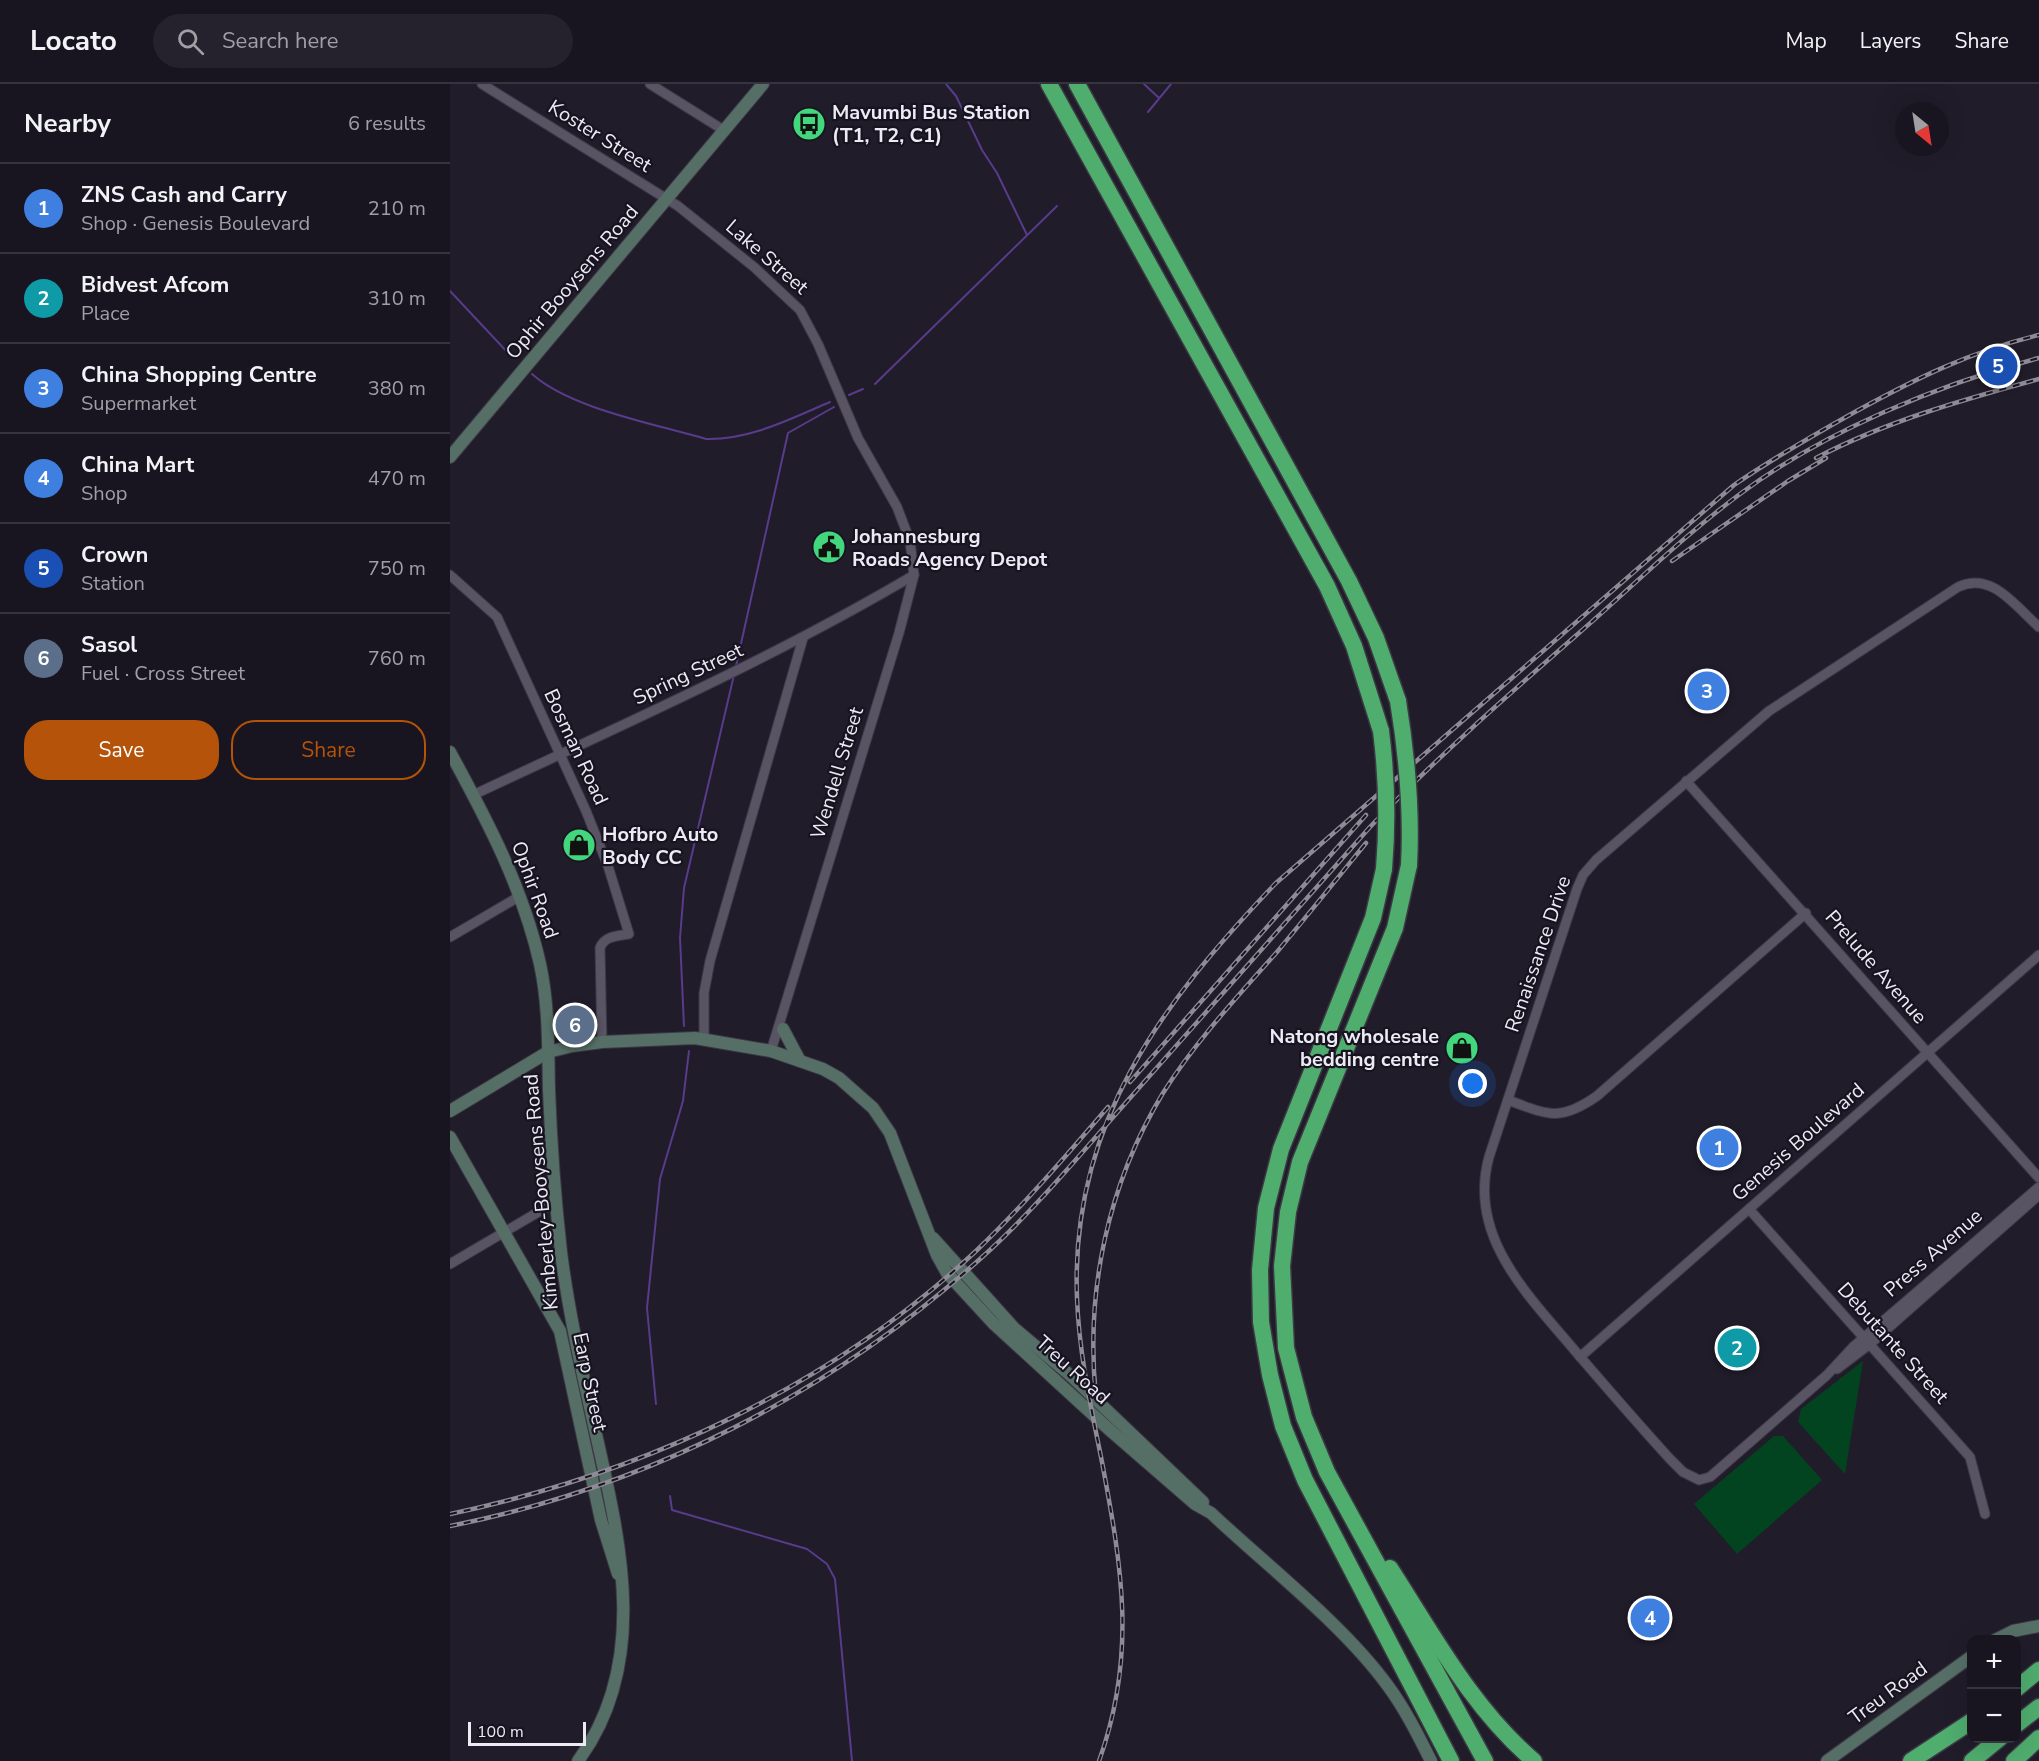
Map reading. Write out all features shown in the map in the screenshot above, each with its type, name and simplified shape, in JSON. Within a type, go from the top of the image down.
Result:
[{"type":"highway","points":[[1049,84],[1335,602],[1368,684],[1381,731],[1387,782],[1388,829],[1384,868],[1373,918],[1281,1149],[1266,1208],[1260,1270],[1261,1322],[1270,1375],[1287,1436],[1305,1480],[1451,1761]]},
{"type":"highway","points":[[1077,84],[1352,587],[1376,638],[1398,701],[1410,803],[1409,865],[1395,928],[1300,1161],[1288,1212],[1282,1266],[1286,1347],[1304,1417],[1327,1472],[1485,1761]]},
{"type":"highway","points":[[1327,1472],[1473,1696],[1495,1724],[1534,1761]]},
{"type":"highway","points":[[2021,1685],[2039,1670]]},
{"type":"highway","points":[[1406,1673],[1434,1708],[1464,1761]]},
{"type":"highway","points":[[2021,1721],[2039,1707]]},
{"type":"highway","points":[[1911,1761],[1967,1724]]},
{"type":"highway","points":[[1930,1761],[1967,1729]]},
{"type":"highway","points":[[2014,1761],[2039,1738]]},
{"type":"highway","points":[[1972,1761],[1994,1743]]},
{"type":"street","name":"Koster Street","points":[[482,84],[668,200]]},
{"type":"street","points":[[650,84],[725,131]]},
{"type":"street","points":[[752,100],[764,84]]},
{"type":"street","points":[[752,100],[769,84]]},
{"type":"street","name":"Ophir Booysens Road","points":[[451,453],[752,100]]},
{"type":"street","name":"Lake Street","points":[[668,200],[718,237],[792,301],[811,328],[865,452],[904,522],[910,540],[914,575]]},
{"type":"street","name":"Bosman Road","points":[[450,575],[495,615],[560,754],[608,866],[629,934],[603,940],[600,948],[602,1042]]},
{"type":"street","name":"Spring Street","points":[[473,795],[744,668],[803,638],[914,575]]},
{"type":"street","name":"Wendell Street","points":[[774,1052],[899,633],[914,575]]},
{"type":"street","name":"Renaissance Drive","points":[[1694,1479],[1670,1459],[1514,1277],[1500,1253],[1487,1219],[1483,1198],[1484,1176],[1583,876],[1596,860],[1769,711],[1958,587],[1981,581],[1998,590],[2039,627]]},
{"type":"street","points":[[700,1038],[704,993],[710,961],[803,638]]},
{"type":"street","name":"Ophir Road","points":[[450,752],[497,842],[520,896],[543,981],[548,1052]]},
{"type":"street","name":"Prelude Avenue","points":[[1686,781],[1806,913],[1927,1054],[2039,1178]]},
{"type":"street","points":[[450,937],[520,896]]},
{"type":"street","points":[[1508,1100],[1548,1115],[1564,1115],[1579,1109],[1598,1096],[1806,913]]},
{"type":"street","name":"Genesis Boulevard","points":[[1580,1356],[2039,955]]},
{"type":"street","name":"Wendell Street","points":[[774,1052],[783,1029],[794,981]]},
{"type":"street","points":[[783,1029],[800,1061]]},
{"type":"street","name":"Treu Road","points":[[548,1052],[602,1042],[700,1038],[774,1052],[839,1078],[873,1108],[890,1133],[930,1236],[1014,1328],[1107,1410],[1189,1487],[1211,1513],[1344,1637],[1374,1669],[1410,1721],[1431,1761]]},
{"type":"street","points":[[450,1111],[548,1052]]},
{"type":"street","name":"Kimberley-Booysens Road","points":[[548,1052],[557,1200],[568,1300],[574,1331]]},
{"type":"street","name":"Earp Street","points":[[450,1137],[550,1309],[560,1331],[602,1520],[622,1586]]},
{"type":"street","name":"Press Avenue","points":[[1827,1375],[1860,1352],[1867,1341],[1887,1328],[2039,1187]]},
{"type":"street","name":"Press Avenue","points":[[1694,1479],[1702,1480],[1710,1477],[1997,1227],[2039,1195]]},
{"type":"street","points":[[450,1264],[557,1200]]},
{"type":"street","name":"Debutante Street","points":[[1749,1209],[1884,1357],[1970,1456],[1985,1514]]},
{"type":"street","points":[[550,1309],[558,1309],[568,1300]]},
{"type":"street","points":[[1860,1352],[1884,1357],[1882,1346],[1887,1328]]},
{"type":"street","points":[[569,1368],[568,1347],[574,1331]]},
{"type":"street","name":"Earp Street","points":[[574,1331],[615,1516],[622,1586],[624,1638],[619,1666],[602,1721],[592,1742],[578,1761]]},
{"type":"street","points":[[2005,1635],[2013,1631],[2039,1626]]},
{"type":"street","name":"Treu Road","points":[[1827,1761],[1967,1659]]},
{"type":"green space","points":[[1863,1361],[1845,1474],[1798,1422],[1801,1409]]},
{"type":"green space","points":[[1774,1436],[1783,1436],[1822,1480],[1737,1554],[1694,1504]]},
{"type":"waterway","points":[[946,84],[956,96],[1027,235]]},
{"type":"waterway","points":[[1144,84],[1159,98]]},
{"type":"waterway","points":[[1148,112],[1171,84]]},
{"type":"waterway","points":[[875,384],[1057,206]]},
{"type":"waterway","points":[[450,291],[511,356]]},
{"type":"waterway","points":[[532,374],[569,397],[591,406],[706,439],[754,432],[830,402]]},
{"type":"waterway","points":[[849,395],[863,389]]},
{"type":"waterway","points":[[736,666],[788,433],[834,407]]},
{"type":"waterway","points":[[684,1026],[680,938],[684,888],[734,675]]},
{"type":"waterway","points":[[656,1404],[647,1308],[660,1179],[683,1101],[689,1051]]},
{"type":"waterway","points":[[670,1496],[672,1510],[807,1549],[827,1564],[835,1579],[852,1761]]},
{"type":"railway","points":[[1099,1761],[1111,1722],[1118,1684],[1122,1648],[1122,1612],[1115,1539],[1080,1340],[1077,1298],[1079,1235],[1089,1176],[1107,1122],[1131,1070],[1161,1021],[1234,928],[1276,883],[1734,485],[1822,430],[1920,378],[1990,349],[2039,335]]},
{"type":"railway","points":[[450,1526],[523,1509],[595,1487],[665,1460],[733,1428],[799,1392],[862,1352],[923,1307],[980,1259],[1039,1201],[1370,827],[1420,776],[1698,527],[1773,471],[1808,450],[1883,412],[1962,382],[2039,358]]},
{"type":"railway","points":[[1816,458],[1897,422],[1953,403],[2039,379]]},
{"type":"railway","points":[[1672,561],[1788,481],[1826,458]]},
{"type":"railway","points":[[1130,1082],[1366,815]]},
{"type":"railway","points":[[1096,1397],[1093,1357],[1098,1278],[1115,1201],[1144,1128],[1175,1074],[1203,1038],[1366,843]]},
{"type":"railway","points":[[450,1514],[522,1497],[594,1475],[663,1449],[731,1418],[797,1383],[860,1344],[919,1300],[976,1251],[1027,1199],[1108,1107]]},
{"type":"place","name":"Mavumbi Bus Station (T1, T2, C1)","points":[[809,124]]},
{"type":"place","name":"Crown","points":[[1998,366]]},
{"type":"place","name":"Johannesburg Roads Agency Depot","points":[[829,547]]},
{"type":"place","name":"China Shopping Centre","points":[[1707,691]]},
{"type":"place","name":"Hofbro Auto Body CC","points":[[579,845]]},
{"type":"place","name":"Sasol","points":[[575,1025]]},
{"type":"place","name":"Natong wholesale bedding centre","points":[[1462,1048]]},
{"type":"place","name":"ZNS Cash and Carry","points":[[1719,1148]]},
{"type":"place","name":"Bidvest Afcom","points":[[1737,1348]]},
{"type":"place","name":"China Mart","points":[[1650,1618]]}]
